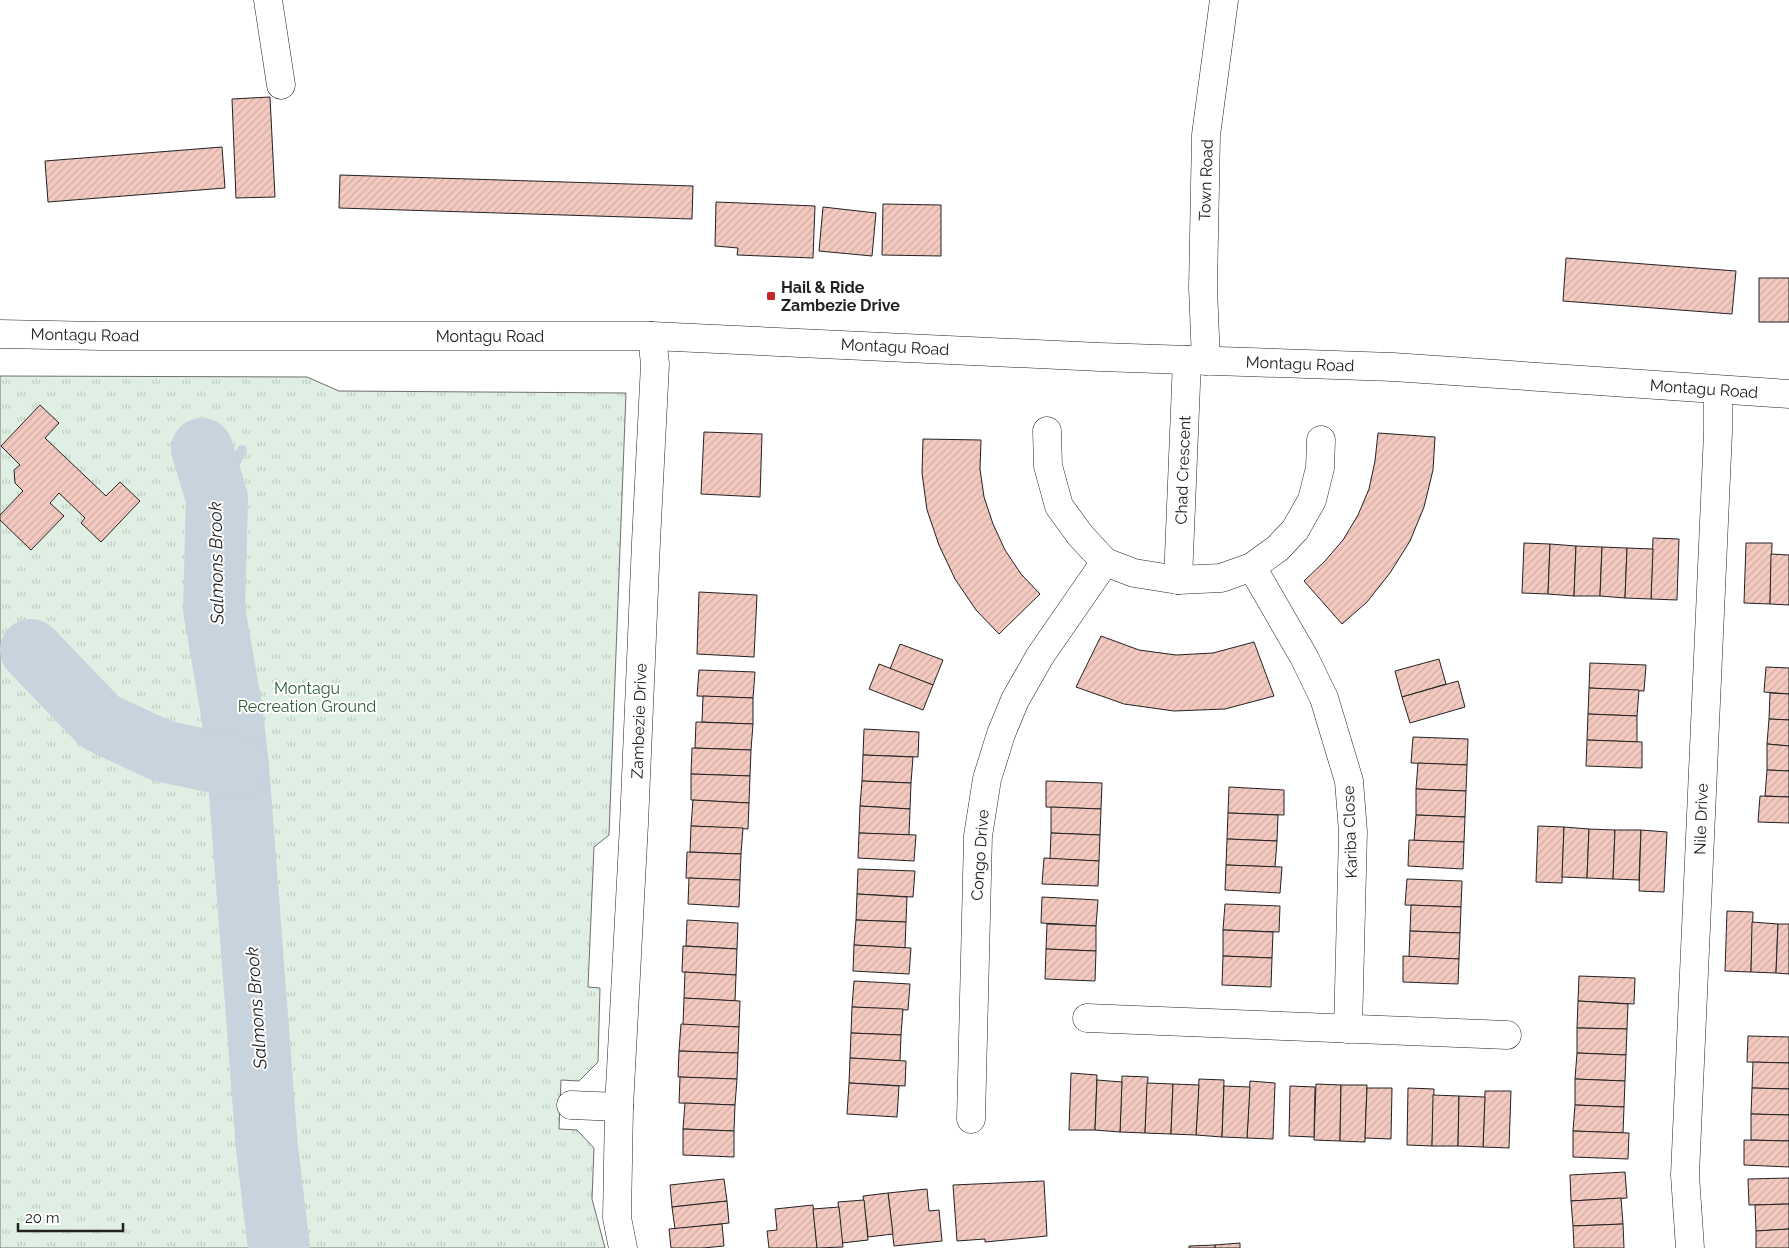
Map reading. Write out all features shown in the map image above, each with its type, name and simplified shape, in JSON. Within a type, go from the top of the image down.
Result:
[{"type":"street","points":[[268,0],[281,85]]},
{"type":"street","name":"Town Road","points":[[1197,360],[1203,288],[1206,135],[1224,0]]},
{"type":"street","name":"Montagu Road","points":[[0,334],[101,336],[652,336],[1393,367],[1789,394]]},
{"type":"street","name":"Zambezie Drive","points":[[623,1248],[616,1211],[619,1107],[655,374],[652,336]]},
{"type":"street","name":"Chad Crescent","points":[[1178,580],[1197,360]]},
{"type":"street","name":"Nile Drive","points":[[1690,1248],[1685,1175],[1718,441],[1718,390]]},
{"type":"street","points":[[1047,431],[1048,466],[1059,506],[1080,535],[1105,562],[1134,573],[1178,580],[1221,578],[1252,568],[1278,548],[1295,530],[1312,500],[1320,468],[1321,440]]},
{"type":"street","name":"Congo Drive","points":[[971,1119],[978,836],[987,779],[1001,734],[1016,700],[1040,656],[1105,562]]},
{"type":"street","name":"Kariba Close","points":[[1252,568],[1304,656],[1324,698],[1349,781],[1353,841],[1348,1028]]},
{"type":"street","points":[[1087,1018],[1507,1035]]},
{"type":"street","points":[[571,1105],[619,1107]]},
{"type":"green space","name":"Montagu Recreation Ground","points":[[0,376],[307,377],[339,391],[626,393],[609,835],[594,847],[588,987],[600,988],[598,1062],[579,1081],[561,1080],[559,1129],[577,1130],[594,1148],[592,1199],[605,1248],[0,1248]]},
{"type":"building","points":[[270,97],[275,197],[236,198],[232,99]]},
{"type":"building","points":[[222,147],[225,188],[48,202],[45,161]]},
{"type":"building","points":[[340,175],[693,186],[692,219],[339,208]]},
{"type":"building","points":[[716,202],[815,206],[813,258],[737,255],[738,248],[715,246]]},
{"type":"building","points":[[883,204],[941,205],[941,256],[882,255]]},
{"type":"building","points":[[823,207],[876,213],[872,256],[819,251]]},
{"type":"building","points":[[1566,258],[1736,271],[1732,314],[1563,301]]},
{"type":"building","points":[[1759,278],[1789,278],[1789,322],[1759,322]]},
{"type":"building","points":[[40,405],[59,423],[45,438],[106,496],[120,482],[140,501],[101,542],[81,523],[85,518],[59,493],[50,503],[64,516],[31,550],[0,520],[0,515],[23,491],[15,483],[14,470],[20,465],[1,446]]},
{"type":"building","points":[[704,432],[762,434],[760,497],[701,494]]},
{"type":"building","points":[[1378,433],[1435,437],[1433,470],[1424,507],[1410,541],[1390,573],[1367,602],[1342,624],[1304,581],[1343,540],[1358,515],[1369,489]]},
{"type":"building","points":[[923,439],[981,440],[980,469],[984,497],[993,524],[1005,550],[1021,574],[1040,594],[999,634],[976,610],[955,579],[939,545],[927,510],[922,473]]},
{"type":"building","points":[[1653,538],[1679,539],[1677,600],[1651,599]]},
{"type":"building","points":[[1524,543],[1550,544],[1548,594],[1522,593]]},
{"type":"building","points":[[1746,543],[1772,543],[1770,604],[1744,603]]},
{"type":"building","points":[[1550,544],[1576,546],[1574,596],[1548,594]]},
{"type":"building","points":[[1576,546],[1602,547],[1600,596],[1574,596]]},
{"type":"building","points":[[1602,547],[1627,548],[1625,598],[1600,596]]},
{"type":"building","points":[[1627,548],[1653,549],[1651,599],[1625,598]]},
{"type":"building","points":[[1771,554],[1789,555],[1789,605],[1770,604]]},
{"type":"building","points":[[699,592],[757,595],[754,657],[697,654]]},
{"type":"building","points":[[1101,636],[1139,650],[1176,655],[1213,653],[1254,642],[1274,696],[1225,709],[1174,711],[1124,704],[1076,687]]},
{"type":"building","points":[[900,644],[943,660],[933,685],[890,669]]},
{"type":"building","points":[[1439,659],[1446,684],[1402,697],[1395,671]]},
{"type":"building","points":[[1590,663],[1646,665],[1644,691],[1589,688]]},
{"type":"building","points":[[879,664],[933,685],[923,710],[869,689]]},
{"type":"building","points":[[1766,667],[1789,668],[1789,694],[1764,692]]},
{"type":"building","points":[[699,670],[755,672],[753,698],[697,696]]},
{"type":"building","points":[[1458,681],[1465,707],[1410,723],[1402,697]]},
{"type":"building","points":[[1589,688],[1639,690],[1637,716],[1588,714]]},
{"type":"building","points":[[1770,693],[1789,694],[1789,720],[1769,719]]},
{"type":"building","points":[[703,696],[753,698],[753,724],[702,722]]},
{"type":"building","points":[[1588,714],[1637,716],[1637,742],[1587,740]]},
{"type":"building","points":[[1769,719],[1789,720],[1789,746],[1767,744]]},
{"type":"building","points":[[696,722],[753,724],[751,750],[695,748]]},
{"type":"building","points":[[864,729],[919,732],[918,757],[863,755]]},
{"type":"building","points":[[1413,737],[1468,739],[1467,765],[1411,763]]},
{"type":"building","points":[[1587,740],[1642,742],[1642,768],[1586,766]]},
{"type":"building","points":[[1767,744],[1789,746],[1789,771],[1767,770]]},
{"type":"building","points":[[692,748],[751,750],[750,776],[691,774]]},
{"type":"building","points":[[863,755],[913,757],[911,783],[862,781]]},
{"type":"building","points":[[1418,763],[1467,765],[1466,791],[1416,789]]},
{"type":"building","points":[[1767,770],[1789,771],[1789,797],[1765,796]]},
{"type":"building","points":[[691,774],[750,776],[749,803],[691,800]]},
{"type":"building","points":[[862,781],[911,783],[910,809],[860,806]]},
{"type":"building","points":[[1046,781],[1102,783],[1101,809],[1046,807]]},
{"type":"building","points":[[1229,787],[1284,790],[1284,815],[1228,813]]},
{"type":"building","points":[[1416,789],[1466,791],[1465,817],[1416,815]]},
{"type":"building","points":[[1760,796],[1789,797],[1789,823],[1758,822]]},
{"type":"building","points":[[693,800],[749,803],[748,829],[691,826]]},
{"type":"building","points":[[860,806],[910,809],[909,835],[859,833]]},
{"type":"building","points":[[1051,807],[1101,809],[1100,835],[1051,833]]},
{"type":"building","points":[[1228,813],[1278,815],[1277,841],[1227,839]]},
{"type":"building","points":[[1416,815],[1465,817],[1464,842],[1414,841]]},
{"type":"building","points":[[691,826],[743,828],[741,854],[690,852]]},
{"type":"building","points":[[1538,826],[1564,827],[1562,883],[1536,882]]},
{"type":"building","points":[[1564,827],[1589,829],[1587,878],[1562,877]]},
{"type":"building","points":[[1589,829],[1615,830],[1613,879],[1587,878]]},
{"type":"building","points":[[1615,830],[1641,830],[1639,880],[1613,879]]},
{"type":"building","points":[[1641,830],[1667,832],[1664,892],[1639,891]]},
{"type":"building","points":[[859,833],[916,835],[914,861],[858,858]]},
{"type":"building","points":[[1051,833],[1100,835],[1099,861],[1050,859]]},
{"type":"building","points":[[1227,839],[1277,841],[1275,867],[1226,865]]},
{"type":"building","points":[[1409,840],[1464,842],[1463,869],[1408,866]]},
{"type":"building","points":[[687,852],[741,854],[740,880],[686,878]]},
{"type":"building","points":[[1044,858],[1099,861],[1098,886],[1042,884]]},
{"type":"building","points":[[1226,865],[1282,867],[1280,893],[1225,890]]},
{"type":"building","points":[[858,869],[915,871],[913,897],[857,894]]},
{"type":"building","points":[[689,878],[740,880],[739,907],[688,904]]},
{"type":"building","points":[[1407,879],[1462,881],[1461,907],[1405,905]]},
{"type":"building","points":[[857,894],[907,897],[906,922],[856,920]]},
{"type":"building","points":[[1042,897],[1098,900],[1096,926],[1041,923]]},
{"type":"building","points":[[1225,904],[1280,906],[1279,932],[1223,930]]},
{"type":"building","points":[[1411,905],[1461,907],[1460,933],[1410,931]]},
{"type":"building","points":[[1727,911],[1753,912],[1751,972],[1725,971]]},
{"type":"building","points":[[687,920],[738,923],[737,949],[686,946]]},
{"type":"building","points":[[856,920],[906,922],[905,948],[854,945]]},
{"type":"building","points":[[1752,922],[1778,924],[1776,973],[1751,972]]},
{"type":"building","points":[[1047,924],[1096,926],[1096,951],[1046,949]]},
{"type":"building","points":[[1778,924],[1789,924],[1789,974],[1776,973]]},
{"type":"building","points":[[1223,930],[1273,932],[1272,958],[1223,956]]},
{"type":"building","points":[[1410,931],[1460,933],[1459,959],[1409,957]]},
{"type":"building","points":[[854,945],[911,948],[909,974],[853,971]]},
{"type":"building","points":[[683,946],[737,949],[736,975],[682,972]]},
{"type":"building","points":[[1046,949],[1096,951],[1095,981],[1045,979]]},
{"type":"building","points":[[1223,956],[1272,958],[1271,987],[1222,985]]},
{"type":"building","points":[[1403,956],[1459,959],[1458,984],[1403,982]]},
{"type":"building","points":[[685,972],[736,975],[735,1001],[684,998]]},
{"type":"building","points":[[1579,976],[1635,978],[1634,1004],[1578,1001]]},
{"type":"building","points":[[854,981],[910,984],[908,1010],[852,1007]]},
{"type":"building","points":[[684,998],[740,1001],[739,1027],[683,1025]]},
{"type":"building","points":[[1578,1001],[1628,1004],[1627,1029],[1577,1028]]},
{"type":"building","points":[[852,1007],[903,1009],[901,1035],[851,1033]]},
{"type":"building","points":[[681,1024],[739,1027],[738,1053],[679,1051]]},
{"type":"building","points":[[1577,1028],[1627,1029],[1626,1055],[1577,1053]]},
{"type":"building","points":[[851,1033],[901,1035],[900,1061],[850,1058]]},
{"type":"building","points":[[1748,1036],[1789,1037],[1789,1063],[1747,1062]]},
{"type":"building","points":[[679,1051],[738,1053],[737,1079],[678,1077]]},
{"type":"building","points":[[1577,1053],[1626,1055],[1625,1081],[1575,1079]]},
{"type":"building","points":[[850,1058],[906,1061],[905,1086],[849,1083]]},
{"type":"building","points":[[1753,1062],[1789,1063],[1789,1089],[1752,1088]]},
{"type":"building","points":[[1071,1073],[1097,1075],[1095,1130],[1069,1130]]},
{"type":"building","points":[[1122,1076],[1148,1077],[1145,1133],[1120,1132]]},
{"type":"building","points":[[680,1077],[737,1079],[735,1105],[679,1103]]},
{"type":"building","points":[[1199,1079],[1224,1080],[1222,1137],[1196,1135]]},
{"type":"building","points":[[1575,1079],[1625,1081],[1624,1107],[1575,1105]]},
{"type":"building","points":[[1097,1080],[1122,1082],[1120,1132],[1095,1130]]},
{"type":"building","points":[[1250,1081],[1275,1083],[1273,1139],[1247,1138]]},
{"type":"building","points":[[849,1083],[899,1086],[897,1117],[847,1114]]},
{"type":"building","points":[[1147,1083],[1173,1084],[1171,1134],[1145,1133]]},
{"type":"building","points":[[1173,1084],[1199,1085],[1196,1135],[1171,1134]]},
{"type":"building","points":[[1316,1084],[1341,1085],[1340,1141],[1314,1140]]},
{"type":"building","points":[[1341,1085],[1367,1085],[1365,1142],[1340,1141]]},
{"type":"building","points":[[1224,1086],[1250,1087],[1247,1138],[1222,1137]]},
{"type":"building","points":[[1290,1086],[1315,1087],[1314,1137],[1289,1136]]},
{"type":"building","points":[[1367,1088],[1392,1088],[1391,1139],[1365,1138]]},
{"type":"building","points":[[1408,1088],[1434,1089],[1432,1146],[1407,1145]]},
{"type":"building","points":[[1752,1088],[1789,1089],[1789,1115],[1751,1114]]},
{"type":"building","points":[[1485,1091],[1511,1091],[1509,1148],[1483,1147]]},
{"type":"building","points":[[1433,1095],[1459,1096],[1458,1146],[1432,1146]]},
{"type":"building","points":[[1459,1096],[1485,1097],[1483,1147],[1458,1146]]},
{"type":"building","points":[[685,1103],[735,1105],[734,1131],[683,1129]]},
{"type":"building","points":[[1575,1105],[1624,1107],[1623,1133],[1573,1131]]},
{"type":"building","points":[[1751,1114],[1789,1115],[1789,1141],[1751,1140]]},
{"type":"building","points":[[683,1129],[734,1131],[734,1157],[683,1155]]},
{"type":"building","points":[[1573,1131],[1629,1133],[1628,1159],[1573,1157]]},
{"type":"building","points":[[1744,1140],[1789,1141],[1789,1167],[1744,1165]]},
{"type":"building","points":[[1625,1172],[1627,1198],[1571,1201],[1570,1175]]},
{"type":"building","points":[[1789,1178],[1789,1204],[1749,1205],[1748,1179]]},
{"type":"building","points":[[724,1179],[727,1201],[672,1207],[670,1185]]},
{"type":"building","points":[[1044,1181],[1047,1236],[985,1242],[985,1239],[957,1241],[953,1185]]},
{"type":"building","points":[[927,1189],[929,1211],[939,1210],[942,1241],[894,1246],[888,1193]]},
{"type":"building","points":[[888,1193],[893,1234],[868,1237],[863,1196]]},
{"type":"building","points":[[1621,1198],[1623,1224],[1573,1226],[1571,1201]]},
{"type":"building","points":[[864,1200],[868,1240],[842,1243],[838,1202]]},
{"type":"building","points":[[727,1201],[729,1223],[675,1229],[672,1207]]},
{"type":"building","points":[[1789,1204],[1789,1229],[1756,1231],[1755,1205]]},
{"type":"building","points":[[813,1205],[817,1248],[769,1248],[767,1231],[777,1230],[775,1209]]},
{"type":"building","points":[[839,1207],[843,1247],[817,1248],[813,1209]]},
{"type":"building","points":[[722,1224],[724,1246],[671,1248],[669,1229]]},
{"type":"building","points":[[1623,1224],[1624,1248],[1574,1248],[1573,1226]]},
{"type":"building","points":[[1789,1229],[1789,1248],[1756,1248],[1756,1231]]},
{"type":"building","points":[[1240,1243],[1240,1248],[1215,1248],[1215,1245]]},
{"type":"building","points":[[1215,1245],[1215,1248],[1189,1248],[1189,1246]]},
{"type":"waterway","name":"Salmons Brook","points":[[202,449],[217,498],[214,609],[232,713],[238,767],[267,1148],[279,1248]]},
{"type":"waterway","points":[[217,498],[242,450]]},
{"type":"waterway","name":"Salmons Brook","points":[[31,650],[100,722],[162,751],[238,767]]},
{"type":"place","name":"Hail & Ride Zambezie Drive","points":[[771,296]]}]
